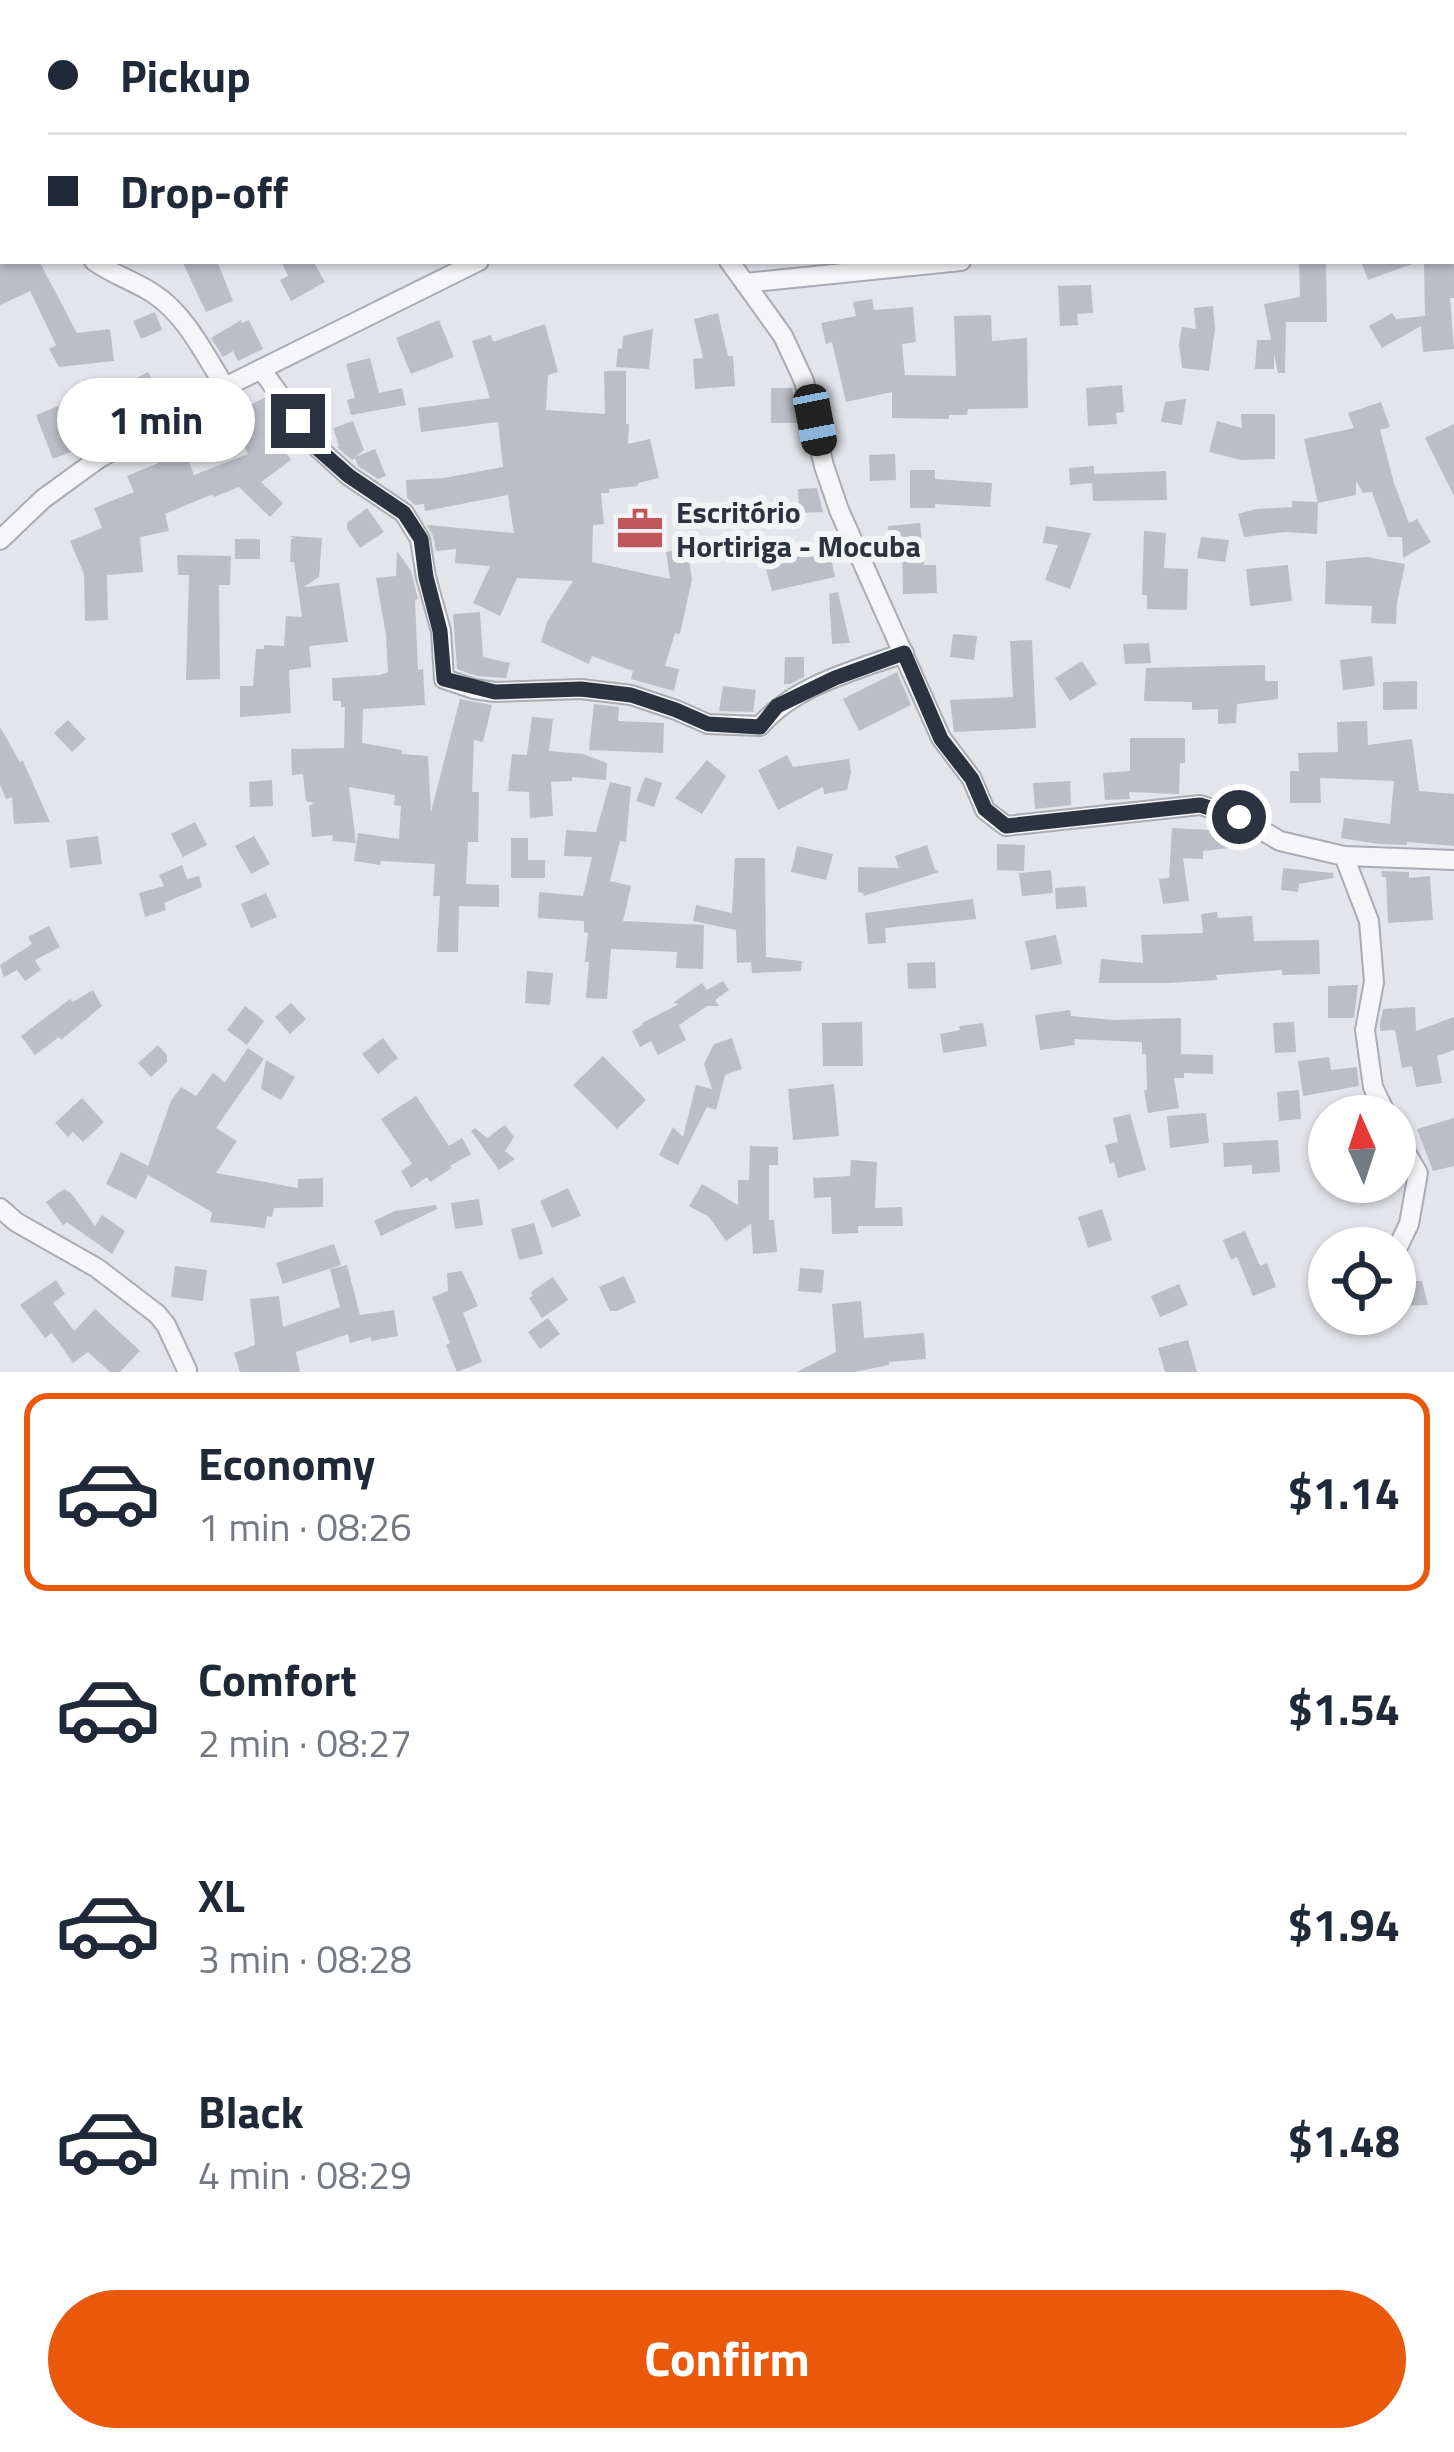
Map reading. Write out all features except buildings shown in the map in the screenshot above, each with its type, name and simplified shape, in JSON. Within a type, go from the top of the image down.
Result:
[{"type":"street","points":[[98,264],[156,295],[189,329],[225,387]]},
{"type":"street","points":[[0,540],[43,499],[98,459],[225,387],[473,264]]},
{"type":"street","points":[[731,264],[783,336],[804,381],[838,510],[941,739],[972,779],[985,809],[1006,826],[1200,805],[1239,817],[1280,841],[1345,856],[1454,860]]},
{"type":"street","points":[[745,283],[932,264]]},
{"type":"street","points":[[261,369],[317,448],[404,513],[421,539],[440,631],[444,679],[495,692],[581,689],[631,695],[708,724],[760,727],[777,706],[904,653]]},
{"type":"street","points":[[1345,856],[1369,921],[1374,982],[1365,1030],[1377,1095]]},
{"type":"street","points":[[0,1209],[86,1261],[157,1314],[187,1370]]},
{"type":"place","name":"Escritório Hortiriga - Mocuba","points":[[640,529]]},
{"type":"route","points":[[298,421],[317,448],[349,476],[404,513],[421,539],[440,631],[444,679],[495,692],[581,689],[631,695],[708,724],[760,727],[777,706],[904,653],[941,739],[972,779],[985,809],[1006,826],[1200,805],[1239,817]]}]
